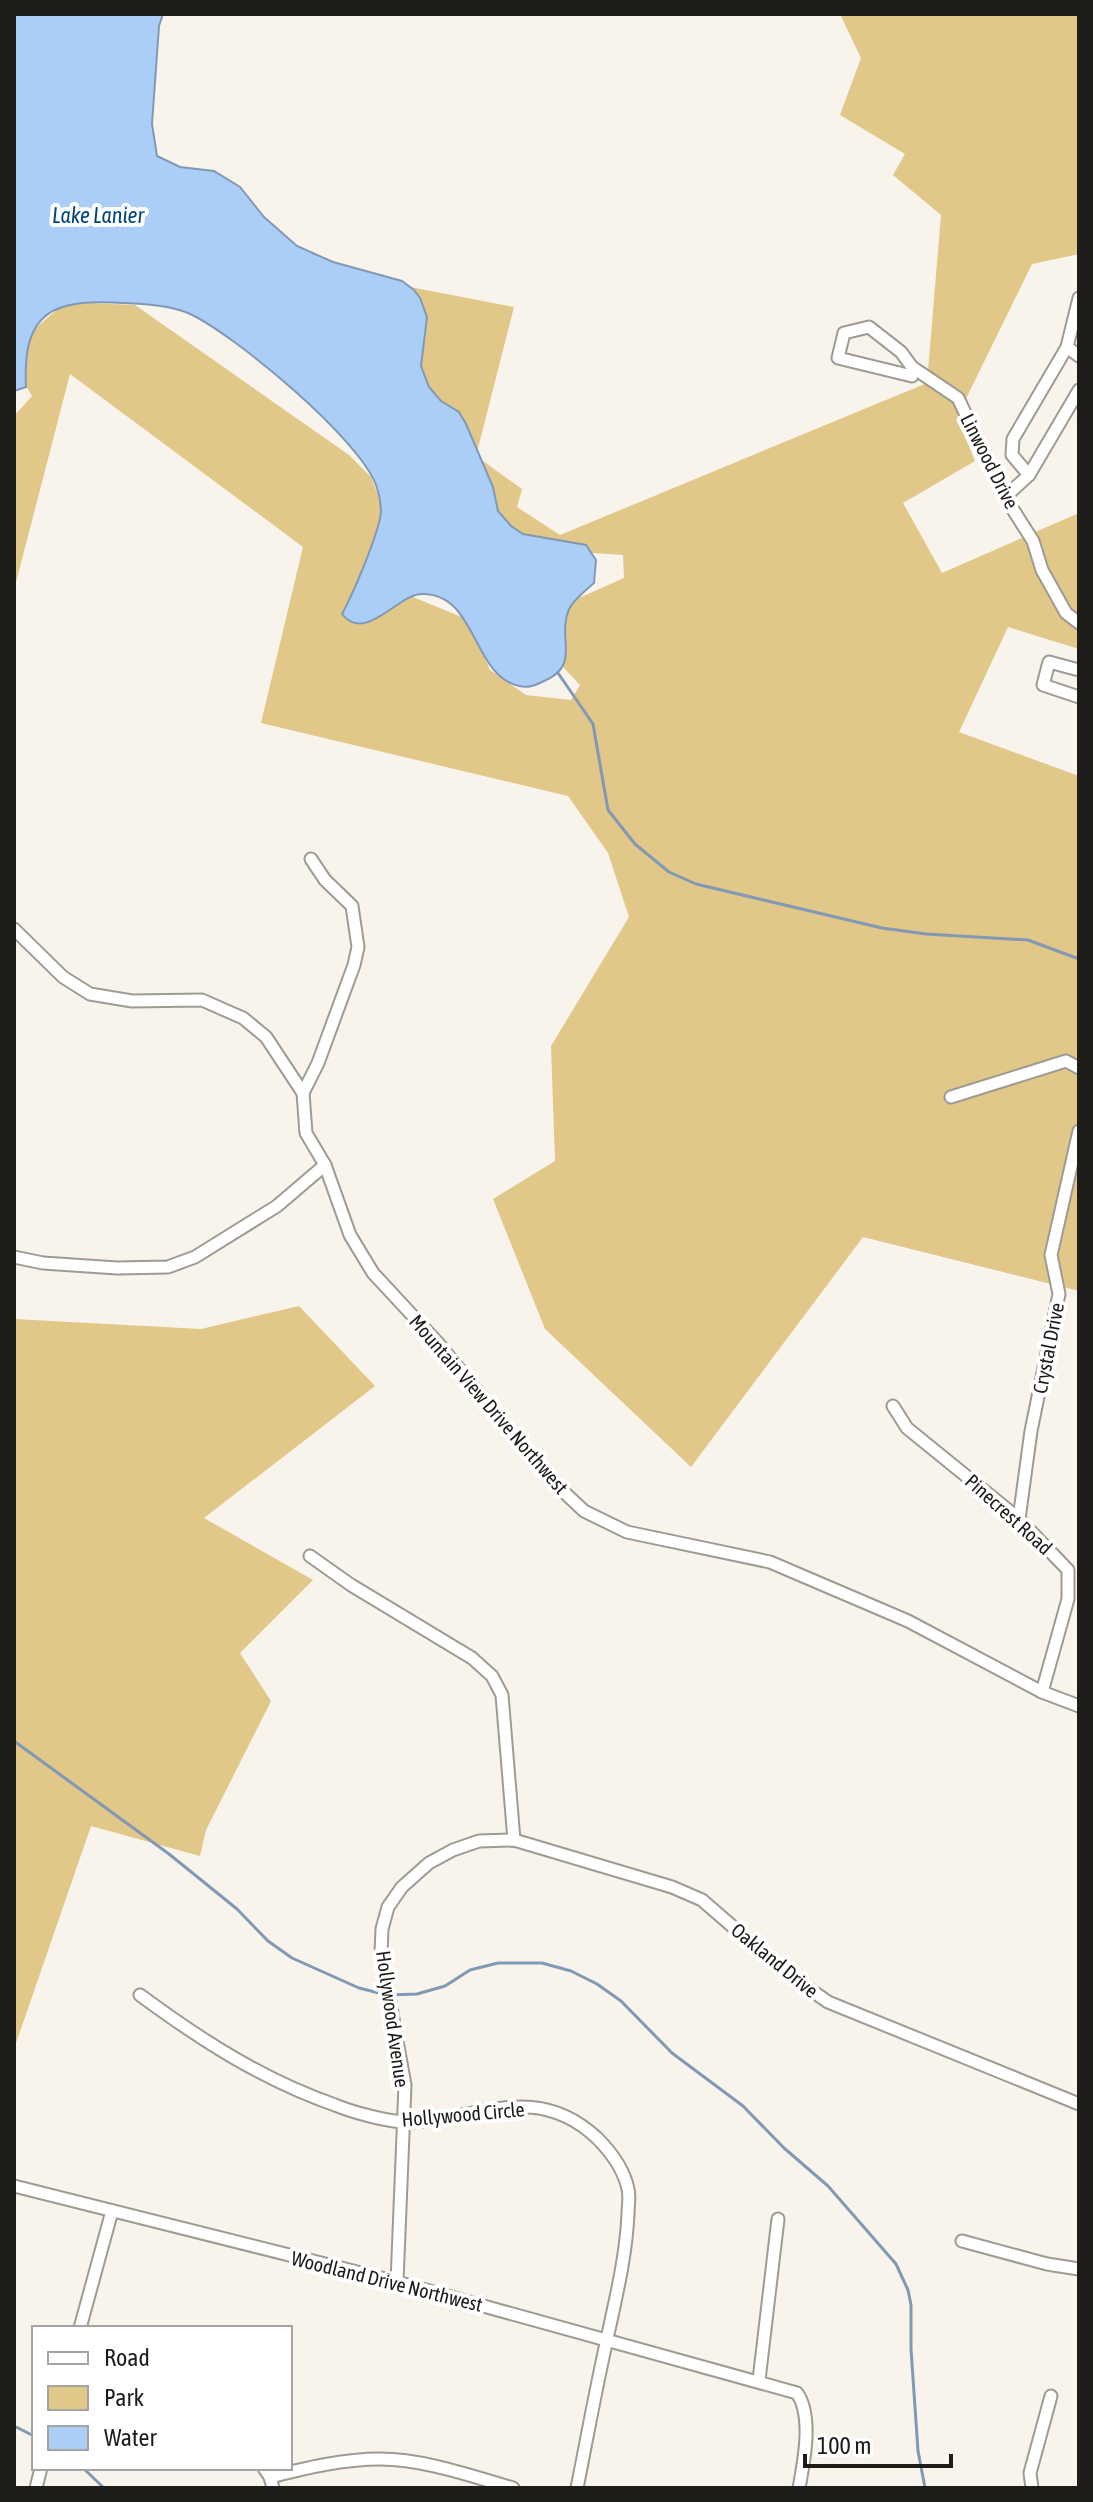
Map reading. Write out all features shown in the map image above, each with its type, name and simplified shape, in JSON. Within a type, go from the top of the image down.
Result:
[{"type":"street","points":[[1029,475],[1012,455],[1013,439],[1067,347],[1079,298]]},
{"type":"street","name":"Linwood Drive","points":[[912,367],[912,376],[838,358],[844,333],[869,327],[901,352],[912,367],[958,398],[1005,497],[1033,541],[1042,570],[1066,613],[1079,623]]},
{"type":"street","points":[[1067,347],[1079,356]]},
{"type":"street","points":[[1005,497],[1029,475],[1079,390]]},
{"type":"street","points":[[1079,670],[1049,662],[1043,685],[1079,697]]},
{"type":"street","points":[[14,929],[63,977],[90,994],[132,1001],[202,1000],[243,1018],[266,1037],[303,1093],[318,1063],[358,947],[352,906],[325,880],[311,859]]},
{"type":"street","points":[[951,1097],[1066,1061],[1079,1068]]},
{"type":"street","name":"Mountain View Drive Northwest","points":[[303,1093],[306,1133],[325,1165],[350,1235],[373,1273],[438,1343],[548,1477],[584,1511],[627,1532],[770,1562],[908,1621],[1042,1692],[1079,1706]]},
{"type":"street","name":"Crystal Drive","points":[[1019,1519],[1031,1431],[1059,1294],[1051,1255],[1079,1131]]},
{"type":"street","points":[[14,1257],[43,1263],[117,1268],[168,1267],[195,1257],[277,1206],[325,1165]]},
{"type":"street","name":"Pinecrest Road","points":[[893,1406],[907,1428],[1019,1519],[1068,1570],[1068,1599],[1042,1692]]},
{"type":"street","points":[[310,1556],[351,1585],[472,1658],[492,1676],[502,1695],[505,1715],[514,1840]]},
{"type":"street","name":"Oakland Drive","points":[[514,1840],[672,1887],[702,1900],[785,1972],[828,2002],[1079,2104]]},
{"type":"street","name":"Hollywood Avenue","points":[[397,2282],[405,2085],[381,1952],[382,1929],[388,1907],[402,1887],[429,1863],[479,1841],[514,1840]]},
{"type":"street","name":"Hollywood Circle","points":[[140,1995],[205,2042],[247,2067],[336,2106],[404,2122],[503,2107],[528,2107],[560,2115],[591,2133],[609,2151],[629,2191],[620,2288],[577,2488]]},
{"type":"street","name":"Woodland Drive Northwest","points":[[14,2186],[397,2282],[797,2393],[803,2402],[805,2424],[799,2488]]},
{"type":"street","points":[[81,2326],[112,2211]]},
{"type":"street","points":[[759,2380],[778,2219]]},
{"type":"street","points":[[962,2241],[1047,2264],[1079,2269]]},
{"type":"street","points":[[1032,2488],[1030,2473],[1051,2396]]},
{"type":"street","points":[[269,2478],[323,2464],[380,2459],[414,2463],[513,2488]]},
{"type":"green space","points":[[840,14],[1079,14],[1079,254],[1032,264],[957,417],[975,461],[903,503],[942,573],[1079,513],[1079,649],[1008,627],[959,732],[1079,776],[1079,1291],[863,1237],[691,1467],[545,1329],[493,1199],[555,1161],[551,1046],[629,917],[608,853],[568,796],[261,723],[303,547],[70,374],[14,590],[14,416],[32,396],[19,374],[26,337],[65,302],[135,305],[349,455],[371,477],[389,524],[391,588],[469,620],[490,670],[526,695],[571,700],[580,685],[549,652],[548,618],[579,598],[624,578],[623,555],[592,553],[561,562],[528,555],[327,271],[514,307],[476,456],[522,489],[517,507],[560,535],[927,383],[941,215],[893,175],[905,154],[840,115],[861,58]]},
{"type":"green space","points":[[299,1306],[375,1386],[204,1518],[313,1580],[240,1653],[271,1701],[206,1830],[200,1856],[91,1826],[14,2049],[14,1319],[201,1329]]},
{"type":"water","name":"Lake Lanier","points":[[14,14],[163,14],[159,26],[152,124],[157,156],[180,167],[214,171],[240,187],[264,217],[297,246],[333,262],[402,281],[414,290],[427,317],[421,366],[429,387],[441,401],[459,412],[466,424],[493,487],[498,511],[523,534],[586,545],[596,560],[594,583],[569,609],[565,659],[562,668],[554,675],[528,687],[504,679],[492,667],[454,607],[440,597],[413,596],[361,624],[351,622],[342,614],[379,522],[381,512],[377,488],[367,468],[323,418],[264,365],[209,324],[188,313],[148,304],[99,302],[61,308],[47,315],[37,326],[26,361],[26,387],[14,391]]},
{"type":"waterway","points":[[558,673],[593,724],[608,810],[635,844],[669,872],[696,884],[882,928],[1028,940],[1079,959]]},
{"type":"waterway","points":[[14,1741],[169,1854],[237,1909],[268,1941],[292,1958],[359,1988],[387,1995],[417,1994],[445,1986],[470,1970],[498,1963],[542,1963],[571,1971],[621,2001],[672,2053],[743,2106],[784,2148],[828,2186],[896,2264],[911,2305],[918,2451],[925,2488]]},
{"type":"waterway","points":[[14,2426],[32,2435]]},
{"type":"waterway","points":[[85,2470],[104,2488]]}]
